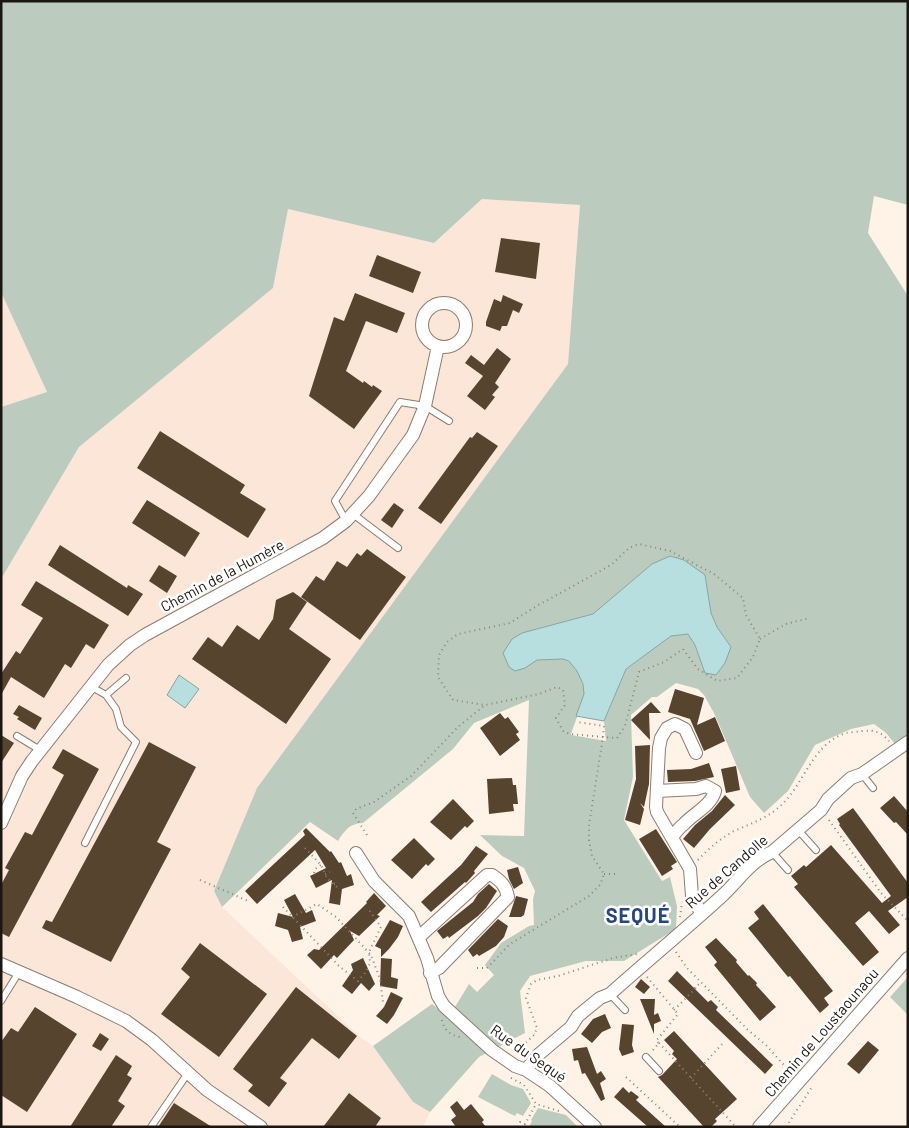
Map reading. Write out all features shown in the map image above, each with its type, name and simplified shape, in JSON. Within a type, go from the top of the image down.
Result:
[{"type":"street","name":"Chemin de la Humère","points":[[1,823],[22,776],[40,750],[108,665],[130,645],[316,542],[349,518],[369,496],[413,435],[425,406],[438,346]]},
{"type":"street","points":[[696,753],[685,729],[675,724],[667,728],[661,738],[659,748],[656,800],[657,812],[673,836],[690,868],[692,896],[701,913]]},
{"type":"street","name":"Rue de Candolle","points":[[526,1070],[538,1055],[571,1027],[578,1016],[600,998],[610,994],[732,887],[742,875],[821,810],[828,799],[845,783],[851,778],[862,774],[908,742]]},
{"type":"street","points":[[657,791],[696,789],[706,786],[715,791],[706,805],[673,836]]},
{"type":"street","name":"Rue du Sequé","points":[[356,853],[374,881],[409,916],[427,958],[438,996],[444,1006],[492,1050],[550,1086],[595,1127]]},
{"type":"street","points":[[419,937],[487,875],[492,875],[503,883],[508,897],[439,968],[430,973]]},
{"type":"street","name":"Chemin de Loustaounaou","points":[[759,1127],[908,958]]},
{"type":"street","points":[[1,964],[77,997],[126,1022],[152,1040],[220,1100],[261,1127]]},
{"type":"lane","points":[[398,548],[349,518],[335,501],[400,402],[425,406],[449,421]]},
{"type":"lane","points":[[106,695],[126,678]]},
{"type":"lane","points":[[85,843],[136,742],[121,727],[116,710],[106,695],[90,686]]},
{"type":"lane","points":[[16,736],[40,750]]},
{"type":"lane","points":[[862,774],[873,788]]},
{"type":"lane","points":[[798,830],[816,850]]},
{"type":"lane","points":[[772,852],[788,870]]},
{"type":"lane","points":[[1,1001],[18,972]]},
{"type":"lane","points":[[610,994],[625,1010]]},
{"type":"lane","points":[[646,1057],[659,1071]]},
{"type":"lane","points":[[151,1127],[188,1073]]},
{"type":"path","points":[[760,639],[746,615],[743,598],[714,574],[680,555],[640,544],[629,548],[611,565],[510,623],[458,634],[447,642],[439,655],[438,677],[452,700],[485,705],[539,694],[557,687],[563,690],[565,705],[556,718],[560,728],[570,734],[617,738],[625,726],[639,672],[664,662],[683,649],[698,669],[717,681],[737,678],[753,657],[760,639],[786,624],[810,618]]},
{"type":"path","points":[[367,835],[353,813],[356,809],[374,802],[411,776],[458,727],[485,705]]},
{"type":"path","points":[[577,722],[604,726],[589,825],[592,856],[604,874]]},
{"type":"path","points":[[690,868],[719,840],[757,822],[779,808],[796,788],[822,749],[832,740],[846,733],[876,731],[882,733],[890,742]]},
{"type":"path","points":[[821,810],[882,894],[908,921]]},
{"type":"path","points":[[305,848],[321,865],[325,874],[337,887],[337,890]]},
{"type":"path","points":[[314,873],[315,869],[321,865]]},
{"type":"path","points":[[325,874],[330,872]]},
{"type":"path","points":[[604,874],[617,874]]},
{"type":"path","points":[[477,968],[487,968],[510,944],[589,896],[600,885],[604,874]]},
{"type":"path","points":[[200,880],[248,901]]},
{"type":"path","points":[[334,884],[339,883]]},
{"type":"path","points":[[677,923],[681,915],[682,899]]},
{"type":"path","points":[[292,917],[316,904],[336,918],[369,952],[380,979],[383,1002]]},
{"type":"path","points":[[283,907],[339,966],[358,981],[366,972],[370,963],[369,952],[381,927],[369,910]]},
{"type":"path","points":[[669,941],[687,968],[791,1072]]},
{"type":"path","points":[[562,1111],[536,1104],[524,1086],[510,1078],[506,1072],[512,1056],[534,1035],[536,1028],[536,1022],[528,1007],[526,998],[530,984],[537,980],[558,976],[607,959],[639,953]]},
{"type":"path","points":[[639,968],[678,1014],[656,1041],[736,1127]]},
{"type":"path","points":[[674,1010],[702,982]]},
{"type":"path","points":[[646,1057],[659,1043]]},
{"type":"path","points":[[691,1078],[723,1043]]},
{"type":"path","points":[[626,1077],[680,1127]]},
{"type":"path","points":[[518,1127],[520,1122],[525,1124],[536,1104]]},
{"type":"path","points":[[524,1115],[529,1117]]},
{"type":"shaded area","points":[[482,199],[580,204],[568,364],[257,788],[214,891],[222,907],[360,1037],[373,1046],[413,1102],[430,1112],[423,1127],[1,1127],[1,579],[79,447],[273,288],[288,209],[434,243]]},
{"type":"shaded area","points":[[1,292],[47,392],[1,407]]},
{"type":"green space","points":[[1,1],[908,1],[908,205],[874,196],[868,233],[908,296],[908,737],[896,745],[886,733],[874,724],[851,729],[815,745],[788,791],[764,813],[750,797],[715,715],[704,695],[698,689],[676,683],[657,697],[652,697],[631,715],[633,777],[624,820],[662,881],[670,877],[677,906],[676,929],[624,961],[586,961],[530,976],[520,991],[525,1033],[479,1057],[430,1112],[413,1102],[373,1046],[432,1004],[446,1015],[455,1007],[469,984],[477,992],[494,975],[485,965],[501,943],[529,926],[534,925],[533,899],[535,891],[524,868],[502,856],[480,835],[524,836],[529,700],[474,723],[453,749],[363,823],[354,824],[348,828],[338,841],[310,822],[222,907],[214,891],[257,788],[568,364],[580,205],[482,199],[434,243],[288,209],[273,288],[79,447],[1,579],[1,407],[47,392],[1,292]],"holes":[[[652,564],[705,575],[711,613],[717,627],[731,647],[705,673],[695,645],[688,634],[671,636],[626,669],[604,721],[606,741],[571,735],[584,695],[580,676],[571,663],[565,659],[537,660],[522,633],[593,614]]]},
{"type":"green space","points":[[908,977],[908,1015],[890,997]]},
{"type":"green space","points":[[492,1074],[511,1085],[523,1089],[531,1103],[523,1116],[517,1113],[515,1116],[478,1097]]},
{"type":"green space","points":[[538,1108],[566,1115],[578,1127],[529,1127]]},
{"type":"water","points":[[670,556],[684,560],[705,575],[711,613],[717,627],[731,647],[725,663],[716,675],[705,673],[695,645],[688,634],[671,636],[626,669],[604,721],[576,716],[584,694],[583,684],[577,671],[569,661],[563,659],[537,660],[525,668],[515,671],[509,667],[503,653],[512,639],[522,633],[593,614],[652,564]]},
{"type":"water","points":[[179,675],[199,689],[185,708],[167,695]]},
{"type":"building","points":[[501,238],[540,243],[536,279],[495,272]]},
{"type":"building","points":[[377,255],[421,272],[413,293],[369,276]]},
{"type":"building","points":[[355,293],[405,313],[397,333],[366,321],[346,371],[363,383],[364,381],[382,391],[354,429],[309,396],[334,317],[344,321]]},
{"type":"building","points":[[503,295],[523,304],[519,313],[513,310],[507,326],[502,326],[500,331],[486,326],[486,322],[494,299],[501,302]]},
{"type":"building","points":[[497,348],[511,359],[495,383],[499,387],[492,395],[495,397],[485,410],[467,396],[483,376],[465,363],[471,355],[484,365]]},
{"type":"building","points":[[160,431],[245,485],[240,493],[266,509],[248,538],[137,468]]},
{"type":"building","points":[[477,432],[498,446],[441,524],[418,508],[470,437],[472,438]]},
{"type":"building","points":[[147,500],[200,533],[185,557],[132,523]]},
{"type":"building","points":[[394,503],[404,510],[392,528],[381,520]]},
{"type":"building","points":[[60,545],[127,588],[128,585],[143,594],[128,616],[48,565]]},
{"type":"building","points":[[367,549],[406,577],[360,640],[301,597],[316,576],[324,581],[337,561],[347,567],[357,553],[361,556]]},
{"type":"building","points":[[159,565],[177,576],[167,593],[149,581]]},
{"type":"building","points":[[36,581],[109,625],[94,649],[86,644],[71,668],[65,664],[44,698],[11,677],[1,695],[1,674],[16,651],[20,654],[43,618],[21,605]]},
{"type":"building","points":[[293,592],[307,602],[289,629],[331,659],[286,724],[192,659],[208,637],[222,647],[237,625],[259,640],[273,619],[276,600]]},
{"type":"building","points":[[675,689],[704,698],[697,725],[715,717],[725,741],[704,751],[690,719],[668,712]]},
{"type":"building","points":[[651,702],[661,713],[649,713],[650,740],[631,720]]},
{"type":"building","points":[[19,705],[42,718],[35,730],[17,719],[19,717],[13,714]]},
{"type":"building","points":[[500,713],[505,719],[508,717],[519,732],[516,734],[520,740],[500,756],[480,728]]},
{"type":"building","points":[[1,735],[14,743],[1,763]]},
{"type":"building","points":[[149,742],[196,767],[157,842],[171,849],[111,962],[42,928],[46,920],[52,922]]},
{"type":"building","points":[[650,745],[649,784],[644,807],[640,803],[644,809],[640,825],[625,820],[636,779],[635,746]]},
{"type":"building","points":[[63,749],[99,769],[9,937],[1,933],[1,885],[9,870],[5,868],[25,832],[32,835],[64,775],[52,768]]},
{"type":"building","points":[[709,763],[714,777],[695,781],[668,782],[667,770],[691,769]]},
{"type":"building","points":[[736,766],[740,790],[726,793],[721,769]]},
{"type":"building","points":[[512,778],[513,785],[516,785],[518,804],[513,804],[514,811],[489,814],[487,779]]},
{"type":"building","points":[[725,795],[735,805],[710,829],[694,848],[683,839],[695,825],[712,811]]},
{"type":"building","points":[[894,796],[908,812],[908,835],[880,808]]},
{"type":"building","points":[[453,799],[474,821],[467,828],[465,826],[451,840],[430,822]]},
{"type":"building","points":[[853,808],[908,883],[908,897],[888,911],[900,925],[889,934],[869,911],[855,923],[879,952],[863,966],[794,887],[798,884],[791,876],[804,865],[806,867],[831,845],[882,903],[891,896],[839,825],[837,819]]},
{"type":"building","points":[[306,828],[331,851],[339,863],[341,862],[347,876],[351,874],[354,885],[342,889],[340,905],[329,903],[332,880],[316,888],[310,876],[326,868],[315,850],[257,904],[245,891],[305,835],[303,831]]},
{"type":"building","points":[[656,829],[677,862],[671,866],[673,869],[662,876],[639,839]]},
{"type":"building","points":[[414,838],[435,859],[428,866],[426,864],[412,879],[391,860]]},
{"type":"building","points":[[476,846],[488,854],[466,883],[431,912],[421,902],[461,865]]},
{"type":"building","points":[[518,867],[523,883],[514,889],[507,870]]},
{"type":"building","points":[[489,884],[497,891],[486,908],[449,938],[448,936],[443,939],[437,931],[473,902],[478,894]]},
{"type":"building","points":[[374,893],[386,906],[377,915],[380,916],[359,936],[350,931],[354,940],[337,958],[334,955],[321,969],[307,955],[314,949],[319,950],[367,903]]},
{"type":"building","points":[[295,894],[306,913],[312,910],[316,921],[300,927],[303,939],[292,942],[288,930],[275,926],[278,913],[293,917],[284,900]]},
{"type":"building","points":[[516,896],[528,899],[524,915],[521,917],[509,917]]},
{"type":"building","points":[[763,904],[833,991],[824,998],[829,1005],[820,1013],[748,928],[759,919],[754,912]]},
{"type":"building","points":[[498,919],[508,926],[504,937],[496,946],[479,956],[477,954],[473,957],[468,950]]},
{"type":"building","points":[[390,920],[403,926],[398,937],[381,957],[381,949],[375,946]]},
{"type":"building","points":[[716,938],[776,1007],[760,1021],[714,965],[717,962],[705,947]]},
{"type":"building","points":[[200,943],[267,994],[219,1057],[161,1014],[190,977],[181,969]]},
{"type":"building","points":[[363,958],[375,984],[369,991],[361,983],[352,994],[342,986],[353,970],[351,964]]},
{"type":"building","points":[[381,958],[392,959],[391,977],[398,979],[397,989],[380,986]]},
{"type":"building","points":[[677,971],[708,1002],[711,1000],[718,1007],[716,1010],[773,1065],[765,1074],[668,981]]},
{"type":"building","points":[[641,979],[650,987],[644,994],[635,987]]},
{"type":"building","points":[[296,987],[357,1036],[339,1059],[312,1038],[280,1078],[287,1083],[269,1107],[248,1091],[253,1085],[233,1069]]},
{"type":"building","points":[[391,992],[403,998],[387,1024],[376,1016],[384,1007]]},
{"type":"building","points":[[640,999],[655,999],[654,1015],[658,1013],[661,1021],[654,1024],[654,1034]]},
{"type":"building","points":[[35,1007],[77,1034],[27,1112],[1,1095],[1,1042],[11,1028],[18,1032]]},
{"type":"building","points":[[605,1014],[611,1028],[602,1032],[592,1043],[581,1034],[593,1019]]},
{"type":"building","points":[[622,1024],[634,1025],[632,1045],[634,1052],[622,1056],[619,1049]]},
{"type":"building","points":[[674,1031],[737,1099],[715,1119],[717,1121],[711,1127],[704,1127],[658,1077],[677,1059],[672,1054],[674,1051],[664,1040]]},
{"type":"building","points":[[100,1033],[109,1039],[101,1051],[92,1046]]},
{"type":"building","points":[[868,1041],[879,1050],[859,1074],[847,1064]]},
{"type":"building","points":[[587,1047],[597,1074],[601,1071],[606,1079],[600,1083],[605,1099],[601,1101],[585,1073],[582,1074],[578,1060],[574,1061],[572,1049]]},
{"type":"building","points":[[116,1055],[132,1066],[127,1075],[132,1078],[118,1101],[125,1106],[111,1127],[70,1127]]},
{"type":"building","points":[[623,1087],[629,1093],[631,1091],[639,1097],[636,1100],[666,1127],[648,1127],[614,1097]]},
{"type":"building","points":[[349,1093],[381,1118],[375,1127],[323,1127]]},
{"type":"building","points":[[457,1101],[464,1110],[471,1104],[484,1120],[482,1122],[486,1127],[456,1127],[451,1120],[456,1116],[450,1107]]},
{"type":"building","points":[[174,1103],[212,1127],[158,1127]]},
{"type":"district","name":"SEQUÉ","points":[[638,915]]}]
